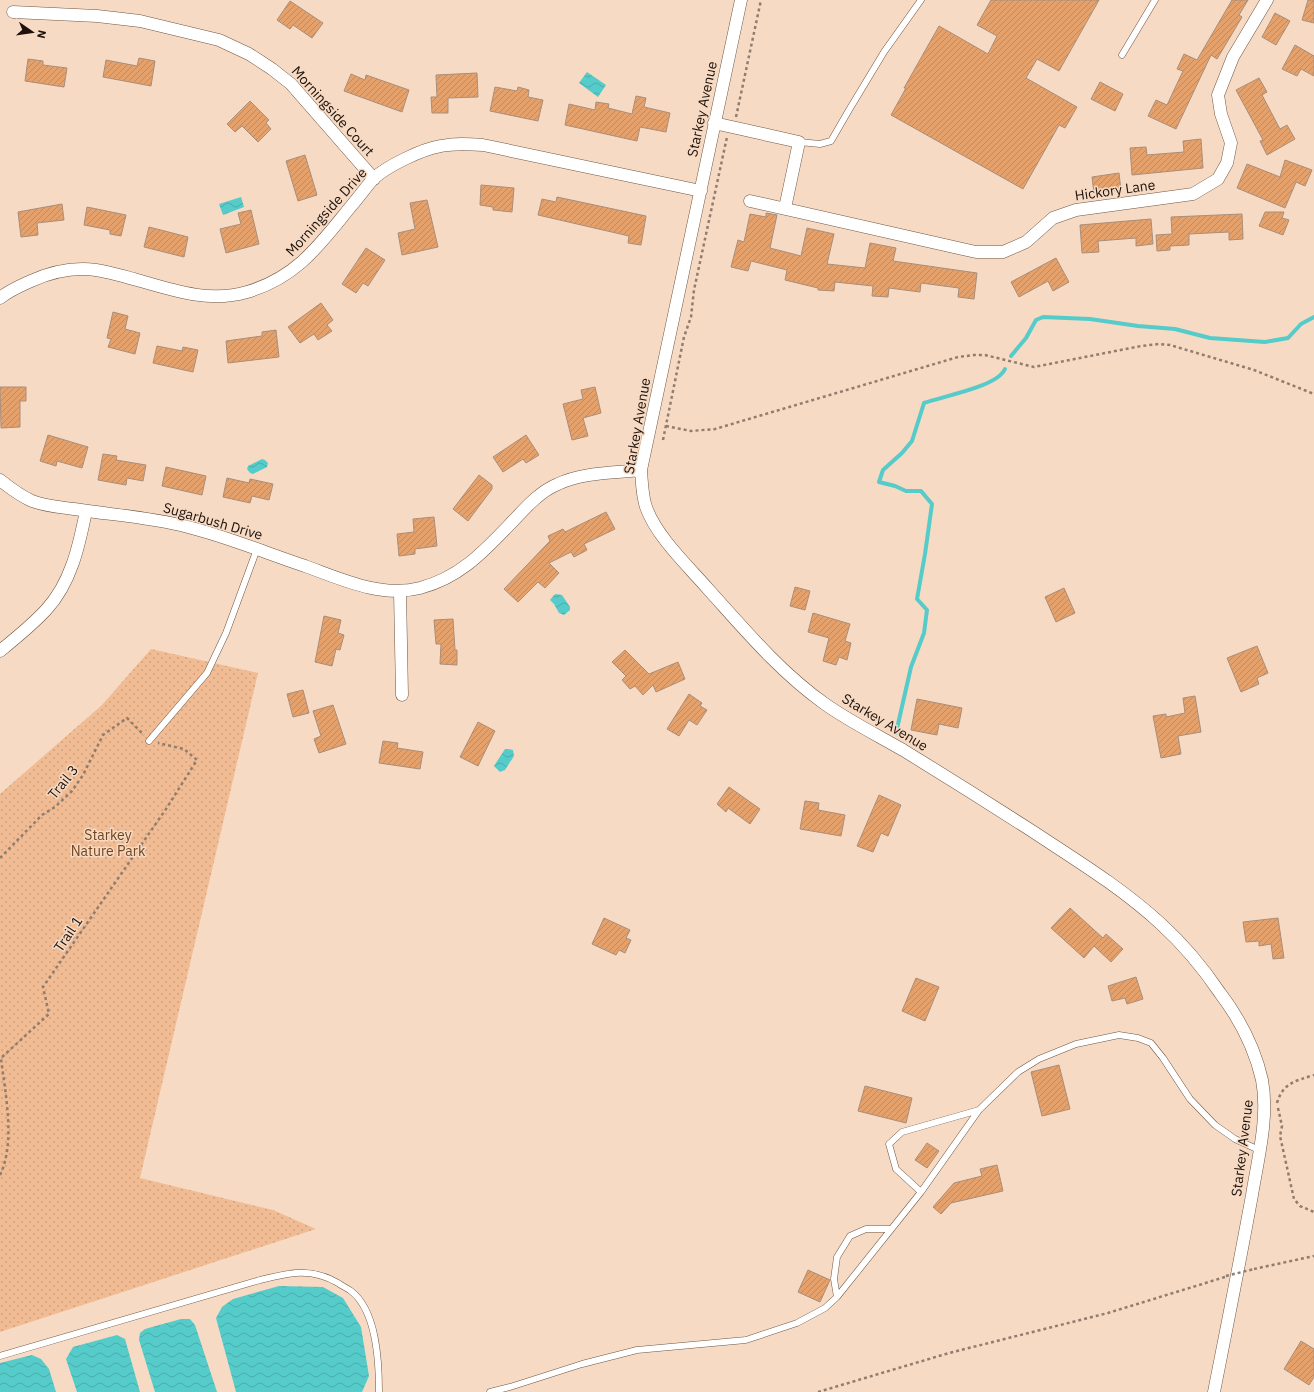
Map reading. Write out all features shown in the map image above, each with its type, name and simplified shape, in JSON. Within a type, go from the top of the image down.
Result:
[{"type":"street","name":"Starkey Avenue","points":[[740,0],[701,191],[641,470],[642,489],[646,506],[652,520],[669,544],[769,656],[800,685],[827,706],[982,798],[1123,892],[1161,924],[1201,966],[1233,1010],[1256,1060],[1264,1094],[1264,1111],[1242,1251],[1214,1392]]},
{"type":"street","name":"Hickory Lane","points":[[750,201],[976,252],[1003,252],[1026,242],[1053,218],[1076,210],[1193,194],[1218,179],[1227,163],[1231,143],[1221,114],[1218,95],[1233,57],[1268,0]]},
{"type":"street","name":"Morningside Court","points":[[13,12],[97,16],[140,21],[219,40],[249,54],[291,84],[374,179]]},
{"type":"street","points":[[714,123],[799,142],[785,208]]},
{"type":"street","name":"Morningside Drive","points":[[0,298],[10,290],[45,274],[72,270],[96,270],[200,295],[223,297],[247,292],[284,276],[303,263],[374,179],[398,162],[440,146],[462,144],[483,145],[701,191]]},
{"type":"street","name":"Sugarbush Drive","points":[[86,511],[155,520],[189,527],[257,549],[345,581],[374,589],[400,592],[421,588],[442,580],[461,570],[479,556],[542,492],[559,483],[582,477],[641,470]]},
{"type":"street","points":[[0,480],[13,490],[32,501],[86,511],[79,546],[71,569],[61,590],[47,609],[0,651]]},
{"type":"street","points":[[400,592],[402,695]]},
{"type":"lane","points":[[799,142],[820,144],[831,141],[884,52],[921,0]]},
{"type":"lane","points":[[1122,55],[1155,0]]},
{"type":"lane","points":[[149,741],[207,673],[226,633],[257,549]]},
{"type":"lane","points":[[490,1392],[582,1364],[637,1350],[746,1340],[797,1323],[825,1308],[836,1297],[921,1192],[979,1110],[1018,1072],[1039,1058],[1076,1044],[1119,1035],[1138,1038],[1151,1043],[1163,1058],[1190,1099],[1215,1125],[1235,1139],[1259,1150]]},
{"type":"lane","points":[[921,1192],[896,1169],[889,1144],[902,1132],[979,1110]]},
{"type":"lane","points":[[836,1297],[834,1279],[837,1257],[850,1236],[866,1229],[890,1229]]},
{"type":"lane","points":[[0,1356],[260,1280],[297,1273],[314,1274],[332,1279],[352,1292],[366,1309],[375,1335],[379,1366],[379,1392]]},
{"type":"path","points":[[663,440],[684,337],[691,316],[694,290],[730,127],[735,120],[761,0]]},
{"type":"path","points":[[666,426],[691,431],[715,429],[958,357],[985,355],[1034,367],[1141,346],[1159,344],[1170,345],[1254,370],[1314,394]]},
{"type":"path","name":"Trail 3","points":[[0,858],[42,815],[55,807],[72,791],[83,775],[103,735],[127,718],[149,741]]},
{"type":"path","name":"Trail 1","points":[[0,1174],[8,1145],[7,1114],[1,1058],[49,1014],[43,987],[166,810],[197,760],[184,749],[149,741]]},
{"type":"path","points":[[1314,1075],[1288,1084],[1280,1093],[1277,1104],[1282,1126],[1280,1136],[1294,1199],[1300,1206],[1314,1212]]},
{"type":"path","points":[[818,1392],[949,1353],[1108,1313],[1226,1276],[1314,1256]]},
{"type":"green space","name":"Starkey Nature Park","points":[[151,649],[258,673],[140,1178],[273,1210],[316,1229],[0,1332],[0,794],[102,705]]},
{"type":"water","points":[[587,72],[606,85],[598,97],[579,83]]},
{"type":"water","points":[[241,197],[244,207],[223,215],[219,204]]},
{"type":"water","points":[[262,459],[268,463],[267,467],[253,474],[250,473],[247,469],[248,466]]},
{"type":"water","points":[[556,594],[562,595],[570,607],[570,610],[564,615],[559,613],[550,600]]},
{"type":"water","points":[[505,749],[513,750],[514,756],[505,770],[500,772],[494,766]]},
{"type":"water","points":[[279,1286],[323,1287],[343,1298],[361,1327],[369,1376],[362,1392],[236,1392],[216,1318],[222,1307],[233,1299]]},
{"type":"water","points":[[181,1319],[190,1319],[195,1325],[217,1392],[155,1392],[139,1340],[140,1333],[145,1329]]},
{"type":"water","points":[[117,1335],[125,1339],[140,1392],[77,1392],[66,1359],[73,1347]]},
{"type":"water","points":[[32,1355],[41,1359],[49,1369],[56,1392],[0,1392],[0,1363]]},
{"type":"building","points":[[991,0],[1099,0],[1059,71],[1037,59],[1026,78],[1077,107],[1065,128],[1059,125],[1023,189],[891,115],[906,88],[904,88],[939,26],[988,54],[997,36],[977,25]]},
{"type":"building","points":[[1232,0],[1248,0],[1239,15],[1242,17],[1217,59],[1211,55],[1176,129],[1148,116],[1156,100],[1167,105],[1183,71],[1177,69],[1184,54],[1197,60]]},
{"type":"building","points":[[1308,0],[1314,0],[1314,23],[1302,20]]},
{"type":"building","points":[[290,1],[323,23],[312,38],[293,25],[290,29],[277,20]]},
{"type":"building","points":[[1275,13],[1290,21],[1276,45],[1262,37]]},
{"type":"building","points":[[1295,45],[1314,56],[1314,76],[1301,69],[1297,76],[1282,69]]},
{"type":"building","points":[[139,58],[155,61],[151,86],[103,77],[106,60],[137,66]]},
{"type":"building","points":[[28,59],[43,61],[43,65],[67,68],[64,87],[25,81]]},
{"type":"building","points":[[477,73],[478,97],[448,98],[448,113],[432,113],[431,97],[437,97],[436,75]]},
{"type":"building","points":[[351,74],[365,80],[366,75],[409,90],[402,112],[344,91]]},
{"type":"building","points":[[1259,78],[1267,92],[1262,95],[1280,129],[1287,125],[1295,139],[1267,155],[1260,141],[1263,140],[1236,90]]},
{"type":"building","points":[[1100,82],[1123,94],[1115,111],[1091,99]]},
{"type":"building","points":[[495,87],[517,91],[518,87],[529,90],[528,97],[543,100],[538,121],[490,111]]},
{"type":"building","points":[[636,96],[646,98],[644,107],[670,113],[666,132],[640,127],[637,141],[565,125],[569,104],[595,110],[596,102],[609,104],[608,108],[632,114]]},
{"type":"building","points":[[250,101],[269,120],[266,123],[271,129],[258,142],[242,126],[235,132],[227,124]]},
{"type":"building","points":[[1201,139],[1203,168],[1132,175],[1130,148],[1146,147],[1147,155],[1184,152],[1183,141]]},
{"type":"building","points":[[305,155],[317,195],[298,201],[286,161]]},
{"type":"building","points":[[1285,160],[1312,170],[1305,186],[1296,182],[1285,208],[1237,188],[1247,164],[1280,177]]},
{"type":"building","points":[[1119,173],[1121,190],[1094,193],[1092,177]]},
{"type":"building","points":[[481,185],[514,188],[512,212],[493,210],[493,207],[480,205]]},
{"type":"building","points":[[557,197],[646,216],[641,245],[628,243],[629,236],[538,215],[542,199],[556,202]]},
{"type":"building","points":[[427,200],[438,247],[402,255],[398,233],[415,229],[410,203]]},
{"type":"building","points":[[62,204],[64,220],[37,223],[38,235],[21,237],[18,212]]},
{"type":"building","points":[[87,207],[126,215],[121,236],[110,234],[110,230],[84,225]]},
{"type":"building","points":[[251,210],[259,244],[226,253],[220,229],[241,224],[238,213]]},
{"type":"building","points":[[1265,212],[1284,212],[1282,218],[1289,220],[1283,235],[1259,226]]},
{"type":"building","points":[[766,213],[777,215],[770,248],[801,256],[807,228],[834,234],[827,264],[865,268],[870,243],[896,248],[893,261],[977,273],[974,299],[958,297],[959,288],[921,283],[920,292],[889,288],[888,297],[872,296],[873,286],[835,282],[834,291],[818,290],[818,288],[785,280],[787,270],[751,261],[748,271],[731,267],[738,240],[744,242],[750,214],[766,217]]},
{"type":"building","points":[[1242,214],[1243,239],[1229,240],[1229,232],[1189,234],[1189,245],[1170,246],[1170,250],[1157,251],[1156,235],[1172,234],[1171,217]]},
{"type":"building","points":[[1151,219],[1153,244],[1136,246],[1136,238],[1098,241],[1099,252],[1082,253],[1080,225]]},
{"type":"building","points":[[149,227],[188,237],[184,257],[144,247]]},
{"type":"building","points":[[366,248],[385,260],[368,286],[363,283],[356,293],[342,284]]},
{"type":"building","points":[[1056,258],[1069,282],[1053,291],[1048,281],[1019,297],[1011,282]]},
{"type":"building","points":[[321,303],[333,320],[327,325],[332,331],[318,340],[314,334],[300,343],[288,327]]},
{"type":"building","points":[[113,312],[128,316],[125,329],[140,333],[135,354],[108,347],[111,339],[107,338]]},
{"type":"building","points":[[276,330],[279,357],[228,363],[226,341],[262,336],[262,332]]},
{"type":"building","points":[[157,346],[182,351],[183,347],[198,350],[193,372],[153,363]]},
{"type":"building","points":[[0,387],[26,387],[26,401],[20,401],[20,427],[1,428]]},
{"type":"building","points":[[595,387],[601,413],[583,418],[588,436],[572,440],[563,404],[583,399],[581,390]]},
{"type":"building","points":[[48,435],[88,447],[82,468],[57,461],[56,466],[40,461]]},
{"type":"building","points":[[526,435],[539,455],[526,463],[523,459],[503,472],[493,457]]},
{"type":"building","points":[[103,454],[117,456],[116,460],[146,465],[143,481],[127,478],[126,485],[98,480]]},
{"type":"building","points":[[166,467],[206,476],[202,495],[162,486]]},
{"type":"building","points":[[479,475],[492,485],[492,489],[468,521],[453,509]]},
{"type":"building","points":[[227,478],[249,483],[250,479],[273,484],[269,500],[252,496],[250,503],[223,497]]},
{"type":"building","points":[[606,512],[615,529],[584,544],[587,550],[574,557],[571,552],[549,563],[559,573],[545,588],[538,582],[518,602],[504,589],[550,541],[548,536],[563,529],[565,532]]},
{"type":"building","points":[[434,517],[437,546],[415,549],[415,554],[399,556],[397,534],[414,532],[413,519]]},
{"type":"building","points":[[795,587],[810,591],[805,610],[790,606]]},
{"type":"building","points":[[1064,588],[1075,613],[1056,622],[1045,597]]},
{"type":"building","points":[[813,613],[850,624],[845,641],[851,643],[847,660],[839,657],[836,665],[823,661],[829,638],[808,632]]},
{"type":"building","points":[[324,616],[341,620],[338,633],[344,635],[340,650],[336,649],[332,666],[315,662]]},
{"type":"building","points":[[453,619],[455,650],[457,650],[457,665],[440,664],[441,644],[436,644],[434,620]]},
{"type":"building","points":[[1257,646],[1268,673],[1257,678],[1259,684],[1241,692],[1227,658]]},
{"type":"building","points":[[625,650],[649,674],[678,662],[685,679],[656,692],[653,685],[643,695],[635,686],[630,689],[622,680],[626,676],[612,662]]},
{"type":"building","points":[[303,690],[309,713],[293,717],[287,694]]},
{"type":"building","points":[[689,694],[702,703],[700,706],[707,710],[697,725],[689,720],[679,736],[667,729]]},
{"type":"building","points":[[1195,696],[1201,732],[1178,736],[1181,754],[1161,758],[1153,716],[1166,714],[1166,717],[1185,713],[1183,698]]},
{"type":"building","points":[[917,699],[962,708],[958,728],[939,724],[937,735],[911,730]]},
{"type":"building","points":[[333,705],[346,744],[319,753],[314,739],[321,736],[313,711]]},
{"type":"building","points":[[478,722],[495,731],[478,766],[460,757]]},
{"type":"building","points":[[383,741],[398,743],[397,748],[423,752],[420,769],[379,763]]},
{"type":"building","points":[[729,787],[760,809],[750,824],[728,808],[726,812],[717,804]]},
{"type":"building","points":[[879,795],[901,805],[888,836],[881,833],[873,852],[857,846]]},
{"type":"building","points":[[805,801],[819,803],[818,810],[845,815],[841,836],[800,829]]},
{"type":"building","points":[[1070,908],[1103,938],[1106,934],[1123,949],[1111,962],[1094,946],[1084,958],[1051,928]]},
{"type":"building","points":[[604,918],[630,930],[626,938],[631,940],[625,953],[619,950],[616,955],[592,944]]},
{"type":"building","points":[[1278,918],[1284,958],[1273,959],[1271,944],[1259,946],[1259,941],[1246,942],[1243,922]]},
{"type":"building","points":[[1136,977],[1143,999],[1127,1004],[1125,998],[1112,1001],[1108,986]]},
{"type":"building","points":[[916,978],[939,987],[925,1021],[902,1011]]},
{"type":"building","points":[[1059,1065],[1070,1109],[1042,1116],[1031,1072]]},
{"type":"building","points":[[865,1086],[912,1098],[906,1123],[858,1111]]},
{"type":"building","points":[[927,1143],[939,1151],[927,1168],[915,1160]]},
{"type":"building","points":[[997,1165],[1003,1191],[951,1203],[941,1214],[933,1207],[954,1183],[982,1176],[980,1169]]},
{"type":"building","points":[[808,1270],[830,1280],[820,1302],[798,1292]]},
{"type":"building","points":[[1301,1341],[1314,1349],[1314,1377],[1309,1385],[1284,1369]]},
{"type":"waterway","points":[[1011,356],[1026,338],[1036,320],[1043,317],[1090,319],[1138,326],[1175,329],[1210,338],[1265,342],[1288,338],[1301,324],[1314,317]]},
{"type":"waterway","points":[[896,733],[911,667],[924,633],[927,610],[917,599],[932,504],[921,491],[906,491],[895,486],[879,482],[883,470],[902,453],[912,441],[924,403],[981,386],[992,381],[1005,369]]}]
